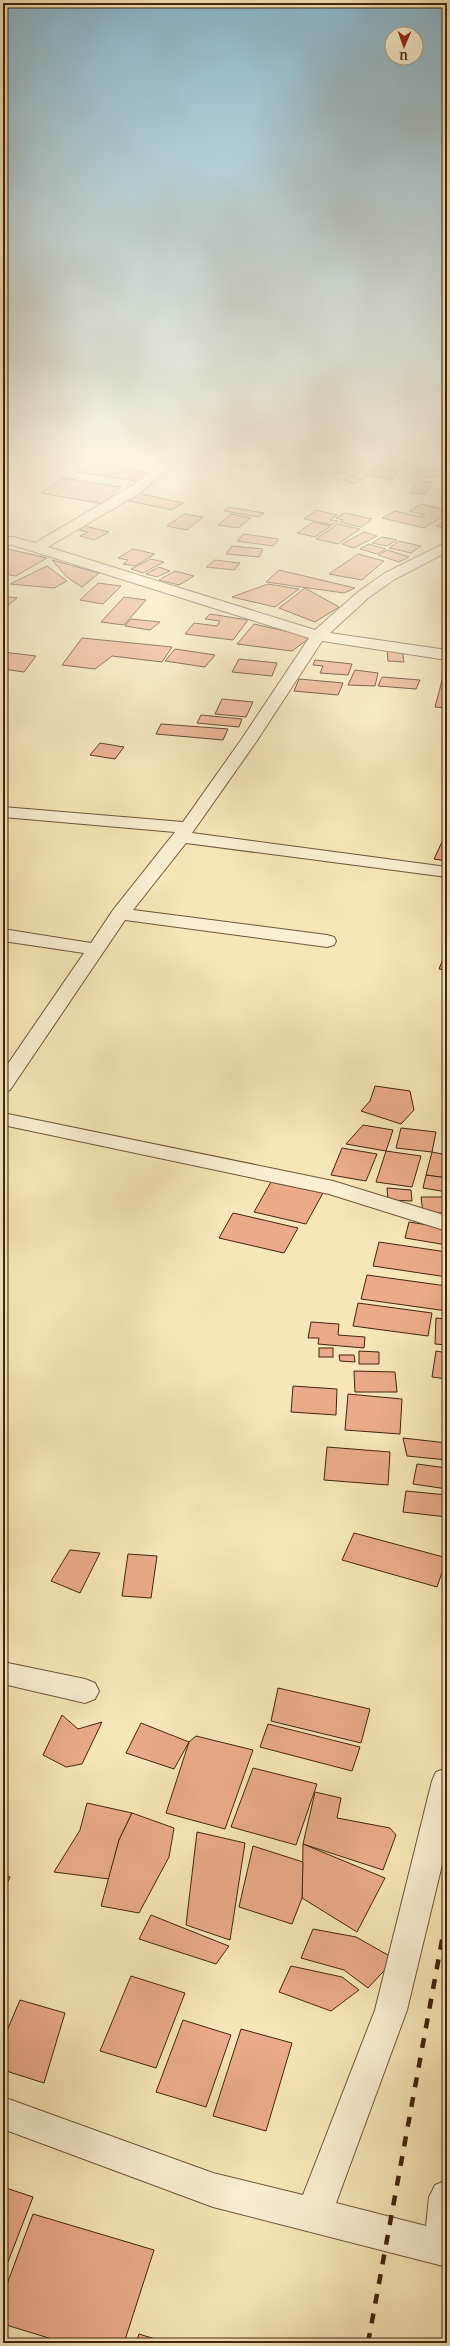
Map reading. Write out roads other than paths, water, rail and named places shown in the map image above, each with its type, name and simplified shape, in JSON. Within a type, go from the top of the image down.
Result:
[{"type":"street","points":[[112,571],[318,636],[447,655]]},
{"type":"street","points":[[3,1086],[120,914],[184,833],[248,742],[318,636],[363,595],[399,571]]},
{"type":"street","points":[[3,812],[184,833],[447,872]]},
{"type":"street","points":[[120,914],[328,941]]},
{"type":"street","points":[[3,935],[96,949]]},
{"type":"street","points":[[3,1119],[334,1188],[447,1224]]},
{"type":"street","points":[[3,1673],[85,1691]]},
{"type":"street","points":[[313,2216],[391,2010],[447,1781]]},
{"type":"street","points":[[3,2113],[213,2190],[444,2249],[447,2197]]},
{"type":"railway","points":[[368,2343],[447,1913]]}]
